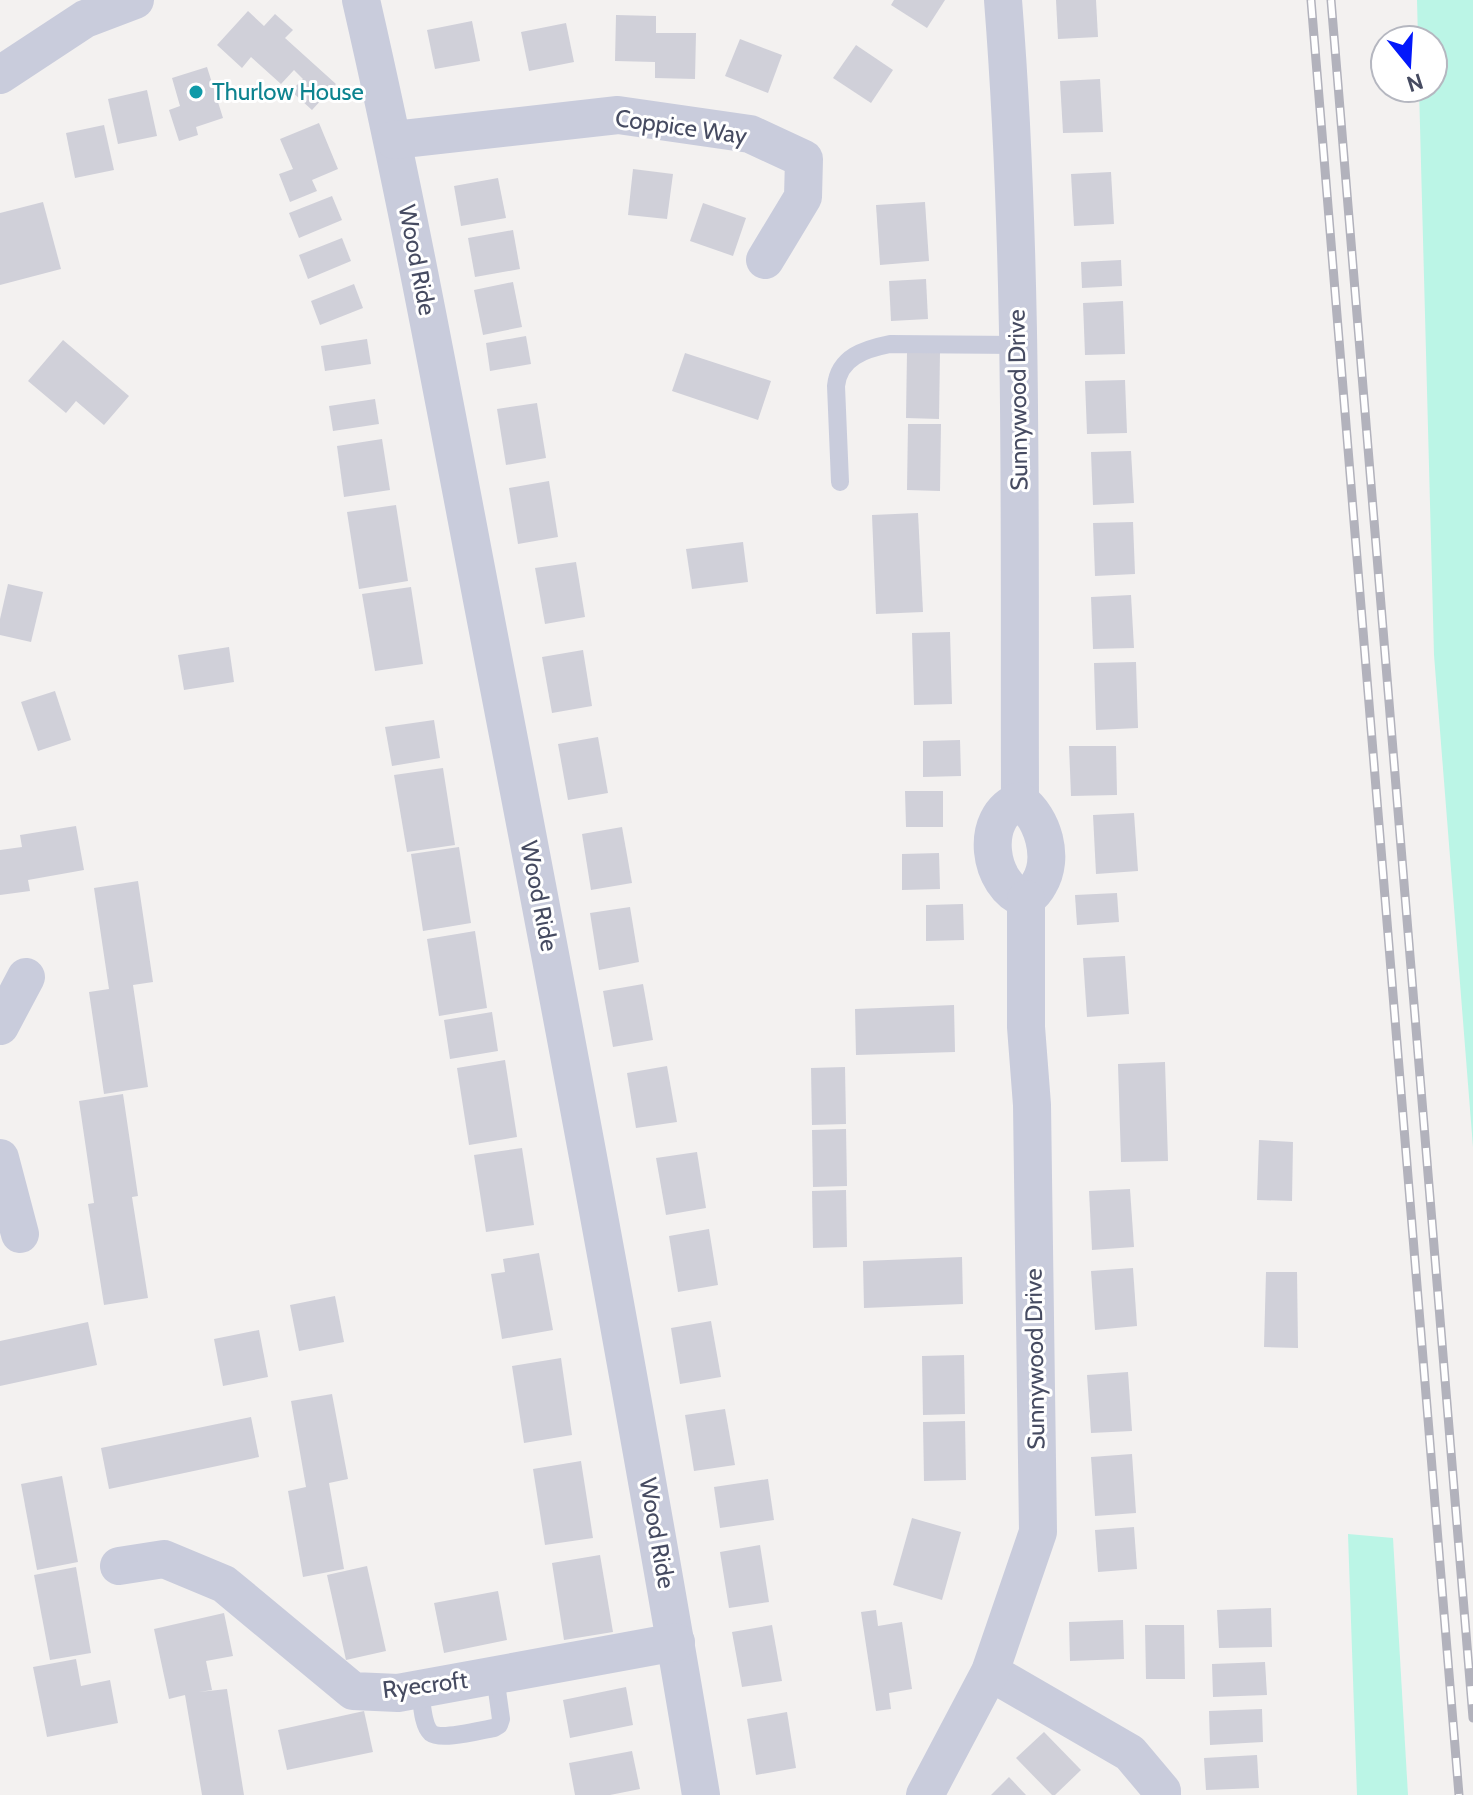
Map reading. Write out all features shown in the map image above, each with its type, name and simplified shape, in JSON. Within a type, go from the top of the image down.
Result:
[{"type":"street","points":[[0,75],[84,10],[135,0]]},
{"type":"street","name":"Wood Ride","points":[[361,0],[394,140],[562,1020],[649,1483],[701,1795]]},
{"type":"street","name":"Sunnywood Drive","points":[[925,1795],[990,1672],[1038,1532],[1032,1105],[1026,1027],[1026,899],[1042,877],[1046,848],[1033,813],[1020,801],[1019,345],[1010,88],[1003,0]]},
{"type":"street","name":"Coppice Way","points":[[394,140],[618,115],[750,134],[804,159],[803,197],[765,260]]},
{"type":"street","points":[[1020,801],[1007,808],[994,829],[993,850],[995,863],[1012,893],[1026,899]]},
{"type":"street","points":[[0,1026],[26,977]]},
{"type":"street","points":[[0,1158],[20,1234]]},
{"type":"street","name":"Ryecroft","points":[[119,1566],[164,1559],[224,1584],[353,1691],[398,1693],[420,1690],[676,1642]]},
{"type":"street","points":[[990,1672],[1130,1753],[1162,1791],[1162,1795]]},
{"type":"lane","points":[[840,482],[836,386],[837,374],[845,363],[870,348],[890,344],[1019,345]]},
{"type":"lane","points":[[420,1690],[429,1731],[434,1735],[448,1736],[494,1728],[501,1719],[495,1676]]},
{"type":"green space","points":[[1417,0],[1473,0],[1473,1147],[1434,655],[1419,104],[1449,104],[1449,24],[1418,24]]},
{"type":"green space","points":[[1348,1534],[1393,1538],[1408,1795],[1357,1795]]},
{"type":"building","points":[[894,0],[945,0],[927,28],[891,5]]},
{"type":"building","points":[[1056,0],[1096,0],[1098,37],[1058,39]]},
{"type":"building","points":[[248,11],[264,26],[275,14],[293,30],[285,38],[336,84],[312,110],[291,91],[303,79],[294,70],[281,84],[251,57],[242,68],[217,45]]},
{"type":"building","points":[[616,15],[656,16],[656,33],[696,33],[695,79],[655,78],[655,62],[615,61]]},
{"type":"building","points":[[472,21],[480,61],[435,69],[427,30]]},
{"type":"building","points":[[566,23],[574,62],[529,71],[521,32]]},
{"type":"building","points":[[740,39],[782,55],[768,93],[725,76]]},
{"type":"building","points":[[856,45],[893,70],[871,103],[833,78]]},
{"type":"building","name":"Thurlow House","points":[[207,67],[223,118],[196,127],[198,135],[179,141],[169,110],[180,106],[172,78]]},
{"type":"building","points":[[1100,79],[1103,132],[1063,133],[1060,81]]},
{"type":"building","points":[[147,90],[157,136],[118,144],[108,99]]},
{"type":"building","points":[[319,123],[338,169],[312,180],[317,191],[290,202],[279,174],[293,169],[280,139]]},
{"type":"building","points":[[104,125],[114,170],[75,178],[66,133]]},
{"type":"building","points":[[633,169],[673,174],[667,219],[628,215]]},
{"type":"building","points":[[1111,172],[1114,224],[1074,226],[1071,174]]},
{"type":"building","points":[[498,178],[506,218],[461,226],[454,186]]},
{"type":"building","points":[[332,196],[342,220],[299,238],[289,213]]},
{"type":"building","points":[[43,202],[61,269],[0,285],[0,213]]},
{"type":"building","points":[[925,202],[929,261],[880,265],[876,205]]},
{"type":"building","points":[[703,203],[746,218],[733,256],[690,241]]},
{"type":"building","points":[[513,230],[520,269],[475,277],[468,238]]},
{"type":"building","points":[[342,238],[351,261],[308,279],[299,255]]},
{"type":"building","points":[[1121,260],[1122,286],[1082,288],[1081,262]]},
{"type":"building","points":[[926,279],[928,319],[891,321],[889,281]]},
{"type":"building","points":[[513,282],[522,327],[483,335],[474,290]]},
{"type":"building","points":[[354,284],[363,308],[320,325],[311,301]]},
{"type":"building","points":[[1123,301],[1125,354],[1085,355],[1083,303]]},
{"type":"building","points":[[526,336],[531,364],[490,371],[486,343]]},
{"type":"building","points":[[367,339],[371,364],[325,371],[321,346]]},
{"type":"building","points":[[63,340],[129,396],[104,425],[76,401],[66,413],[28,381]]},
{"type":"building","points":[[907,352],[940,352],[939,419],[906,418]]},
{"type":"building","points":[[685,353],[771,381],[758,420],[672,391]]},
{"type":"building","points":[[1125,380],[1127,433],[1087,434],[1085,381]]},
{"type":"building","points":[[375,399],[379,424],[333,431],[329,406]]},
{"type":"building","points":[[537,403],[546,458],[506,465],[497,409]]},
{"type":"building","points":[[908,424],[941,424],[940,491],[907,490]]},
{"type":"building","points":[[382,439],[390,490],[344,497],[337,446]]},
{"type":"building","points":[[1131,451],[1134,503],[1093,505],[1091,452]]},
{"type":"building","points":[[549,481],[558,537],[518,544],[509,488]]},
{"type":"building","points":[[396,505],[408,581],[359,589],[347,512]]},
{"type":"building","points":[[918,513],[923,612],[876,614],[872,515]]},
{"type":"building","points":[[1133,522],[1135,574],[1095,576],[1093,523]]},
{"type":"building","points":[[743,542],[748,582],[692,589],[686,549]]},
{"type":"building","points":[[576,562],[585,617],[545,624],[535,568]]},
{"type":"building","points":[[8,584],[43,592],[31,642],[0,635],[0,619]]},
{"type":"building","points":[[411,587],[423,664],[375,671],[362,594]]},
{"type":"building","points":[[1131,595],[1134,648],[1093,649],[1091,597]]},
{"type":"building","points":[[950,632],[952,704],[914,705],[912,633]]},
{"type":"building","points":[[229,647],[234,682],[184,690],[178,655]]},
{"type":"building","points":[[583,650],[592,706],[552,713],[542,657]]},
{"type":"building","points":[[1136,662],[1138,728],[1096,730],[1094,663]]},
{"type":"building","points":[[55,691],[71,740],[38,751],[21,702]]},
{"type":"building","points":[[434,720],[440,758],[392,766],[385,727]]},
{"type":"building","points":[[598,737],[608,793],[568,800],[558,744]]},
{"type":"building","points":[[960,740],[961,776],[923,777],[923,741]]},
{"type":"building","points":[[1069,746],[1116,746],[1117,795],[1071,796]]},
{"type":"building","points":[[443,768],[455,845],[407,852],[394,775]]},
{"type":"building","points":[[905,791],[943,791],[943,827],[906,827]]},
{"type":"building","points":[[1134,813],[1138,871],[1096,874],[1093,815]]},
{"type":"building","points":[[76,826],[84,870],[28,880],[30,891],[0,895],[0,850],[22,847],[20,835]]},
{"type":"building","points":[[622,827],[632,883],[591,890],[582,834]]},
{"type":"building","points":[[459,847],[471,923],[423,931],[411,854]]},
{"type":"building","points":[[939,853],[940,889],[902,890],[902,854]]},
{"type":"building","points":[[138,881],[153,982],[133,985],[148,1087],[104,1094],[89,992],[109,989],[94,888]]},
{"type":"building","points":[[1117,893],[1119,922],[1077,925],[1075,895]]},
{"type":"building","points":[[963,904],[964,940],[926,941],[926,905]]},
{"type":"building","points":[[630,907],[639,962],[599,970],[590,913]]},
{"type":"building","points":[[475,931],[487,1008],[439,1016],[427,939]]},
{"type":"building","points":[[1125,956],[1129,1014],[1087,1017],[1083,958]]},
{"type":"building","points":[[643,984],[653,1040],[613,1047],[603,991]]},
{"type":"building","points":[[954,1005],[955,1052],[856,1055],[855,1009]]},
{"type":"building","points":[[492,1012],[498,1051],[450,1059],[444,1020]]},
{"type":"building","points":[[505,1060],[517,1137],[469,1145],[457,1068]]},
{"type":"building","points":[[1165,1062],[1168,1161],[1121,1162],[1118,1064]]},
{"type":"building","points":[[667,1066],[677,1122],[636,1128],[627,1073]]},
{"type":"building","points":[[845,1067],[846,1124],[812,1125],[811,1068]]},
{"type":"building","points":[[123,1094],[138,1196],[132,1197],[148,1298],[104,1305],[88,1204],[94,1203],[79,1101]]},
{"type":"building","points":[[846,1129],[847,1186],[813,1187],[812,1130]]},
{"type":"building","points":[[1259,1140],[1293,1142],[1292,1201],[1257,1200]]},
{"type":"building","points":[[522,1148],[534,1225],[486,1232],[474,1155]]},
{"type":"building","points":[[697,1152],[706,1208],[666,1215],[656,1158]]},
{"type":"building","points":[[1130,1189],[1134,1247],[1092,1250],[1089,1191]]},
{"type":"building","points":[[846,1190],[847,1247],[813,1248],[812,1191]]},
{"type":"building","points":[[709,1229],[718,1285],[678,1292],[669,1236]]},
{"type":"building","points":[[539,1253],[553,1330],[502,1339],[491,1274],[505,1272],[503,1259]]},
{"type":"building","points":[[962,1257],[963,1304],[864,1308],[863,1261]]},
{"type":"building","points":[[1133,1268],[1137,1326],[1095,1330],[1091,1271]]},
{"type":"building","points":[[1266,1272],[1297,1272],[1298,1348],[1264,1347]]},
{"type":"building","points":[[335,1296],[344,1342],[299,1351],[290,1305]]},
{"type":"building","points":[[711,1321],[721,1377],[680,1384],[671,1328]]},
{"type":"building","points":[[88,1322],[97,1365],[0,1386],[0,1341]]},
{"type":"building","points":[[259,1330],[268,1377],[223,1386],[214,1339]]},
{"type":"building","points":[[964,1355],[965,1414],[923,1415],[922,1356]]},
{"type":"building","points":[[561,1358],[572,1435],[524,1443],[512,1366]]},
{"type":"building","points":[[1128,1372],[1132,1431],[1091,1433],[1087,1375]]},
{"type":"building","points":[[332,1394],[348,1479],[329,1483],[344,1569],[303,1577],[288,1491],[306,1487],[291,1401]]},
{"type":"building","points":[[725,1409],[735,1465],[694,1471],[685,1415]]},
{"type":"building","points":[[251,1417],[259,1457],[109,1489],[101,1448]]},
{"type":"building","points":[[965,1421],[966,1480],[924,1481],[923,1422]]},
{"type":"building","points":[[1132,1454],[1136,1513],[1095,1516],[1091,1457]]},
{"type":"building","points":[[581,1461],[593,1538],[545,1545],[533,1469]]},
{"type":"building","points":[[62,1476],[78,1562],[37,1570],[21,1484]]},
{"type":"building","points":[[768,1479],[774,1520],[720,1528],[714,1487]]},
{"type":"building","points":[[912,1518],[961,1532],[942,1600],[893,1585]]},
{"type":"building","points":[[1134,1527],[1137,1569],[1098,1572],[1095,1530]]},
{"type":"building","points":[[760,1545],[769,1602],[729,1608],[720,1552]]},
{"type":"building","points":[[600,1555],[613,1632],[564,1640],[552,1563]]},
{"type":"building","points":[[367,1566],[386,1651],[346,1660],[327,1575]]},
{"type":"building","points":[[76,1567],[91,1653],[50,1660],[34,1575]]},
{"type":"building","points":[[498,1591],[507,1640],[444,1653],[434,1603]]},
{"type":"building","points":[[1271,1608],[1272,1647],[1219,1648],[1217,1610]]},
{"type":"building","points":[[876,1610],[878,1626],[902,1622],[912,1689],[889,1693],[891,1709],[876,1711],[861,1612]]},
{"type":"building","points":[[224,1613],[233,1656],[206,1661],[212,1690],[199,1692],[227,1689],[244,1795],[202,1795],[185,1695],[169,1699],[154,1629]]},
{"type":"building","points":[[1123,1620],[1124,1659],[1070,1661],[1069,1622]]},
{"type":"building","points":[[772,1625],[782,1681],[742,1687],[732,1632]]},
{"type":"building","points":[[1145,1625],[1184,1625],[1185,1679],[1146,1679]]},
{"type":"building","points":[[76,1659],[81,1686],[110,1680],[118,1723],[47,1737],[33,1667]]},
{"type":"building","points":[[1265,1662],[1267,1695],[1213,1697],[1212,1664]]},
{"type":"building","points":[[626,1687],[633,1725],[570,1738],[563,1700]]},
{"type":"building","points":[[1262,1709],[1263,1742],[1210,1745],[1209,1711]]},
{"type":"building","points":[[364,1711],[373,1752],[287,1770],[278,1730]]},
{"type":"building","points":[[787,1712],[796,1768],[756,1775],[747,1719]]},
{"type":"building","points":[[1044,1732],[1081,1770],[1055,1795],[1016,1758]]},
{"type":"building","points":[[632,1751],[640,1789],[610,1795],[575,1795],[569,1763]]},
{"type":"building","points":[[1257,1755],[1259,1788],[1206,1790],[1204,1758]]},
{"type":"building","points":[[1009,1777],[1026,1795],[991,1795]]},
{"type":"railway","points":[[1311,0],[1459,1795]]},
{"type":"railway","points":[[1331,0],[1473,1718]]},
{"type":"place","name":"Thurlow House","points":[[196,92]]}]
